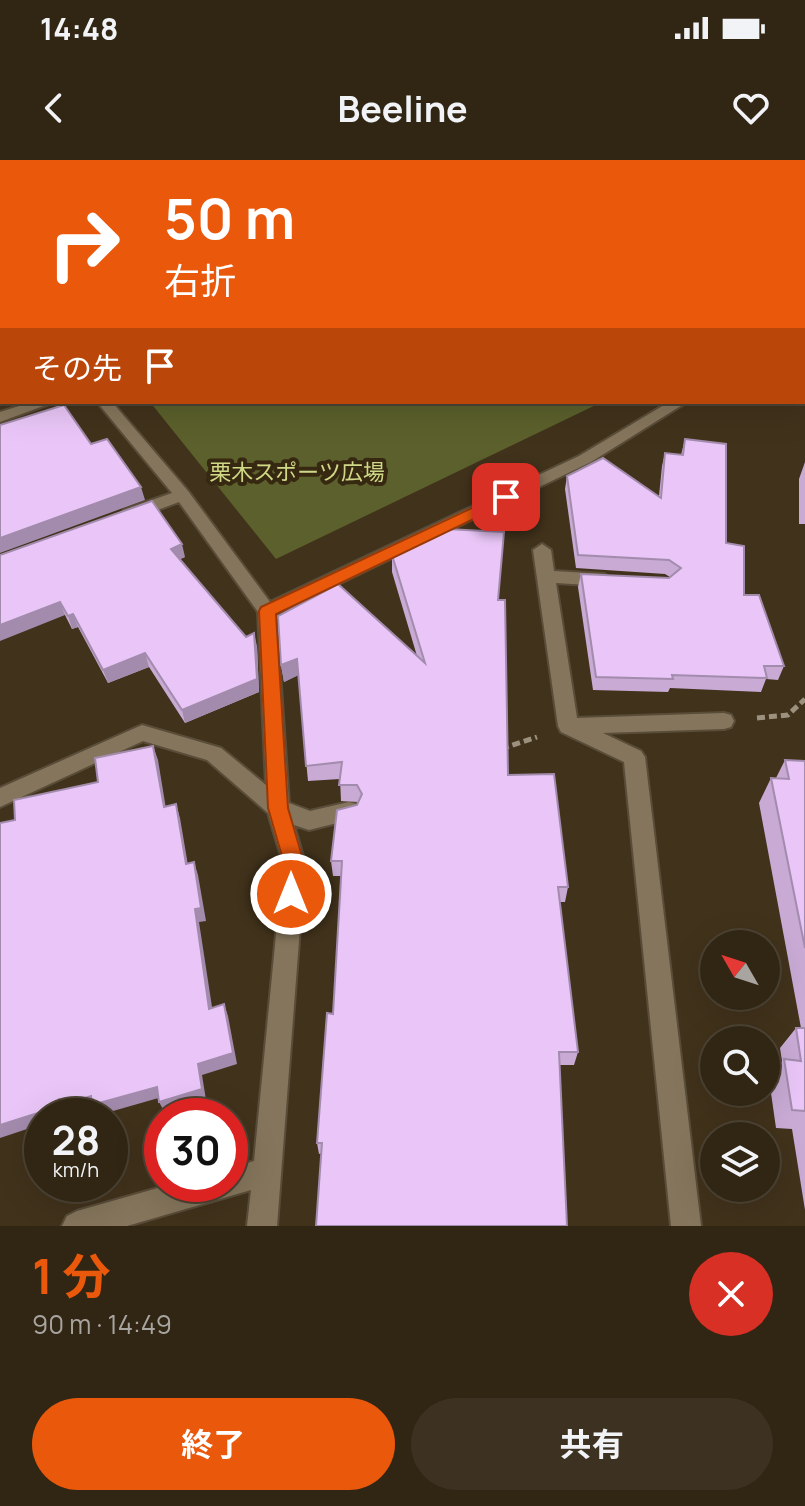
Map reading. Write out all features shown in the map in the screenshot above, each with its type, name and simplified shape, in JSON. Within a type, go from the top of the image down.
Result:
[{"type":"street","points":[[0,417],[41,404]]},
{"type":"street","points":[[106,404],[182,495],[267,611],[278,808],[294,863],[262,1226]]},
{"type":"street","points":[[267,611],[585,459],[677,404]]},
{"type":"street","points":[[112,520],[182,495]]},
{"type":"street","points":[[542,550],[568,726]]},
{"type":"street","points":[[545,576],[620,581]]},
{"type":"street","points":[[568,726],[724,721]]},
{"type":"street","points":[[568,726],[634,757],[686,1226]]},
{"type":"street","points":[[0,798],[142,733],[214,754],[278,808],[309,821],[349,811]]},
{"type":"street","points":[[248,1176],[266,1171]]},
{"type":"street","points":[[77,1226],[160,1202]]},
{"type":"path","points":[[724,721],[788,715],[805,699]]},
{"type":"path","points":[[496,751],[568,726]]},
{"type":"green space","name":"栗木スポーツ広場","points":[[152,404],[598,404],[276,559]]},
{"type":"building","points":[[64,405],[91,444],[107,439],[141,487],[0,538],[0,425]]},
{"type":"building","points":[[685,439],[726,444],[726,543],[744,546],[744,595],[759,595],[784,666],[764,666],[767,678],[672,675],[673,679],[596,677],[581,574],[669,578],[681,568],[669,560],[578,555],[567,476],[603,458],[661,498],[665,453],[683,455]]},
{"type":"building","points":[[152,501],[182,544],[171,549],[246,637],[254,633],[257,679],[182,710],[145,653],[103,670],[73,614],[68,616],[60,602],[0,625],[0,555]]},
{"type":"building","points":[[446,529],[504,532],[498,600],[505,600],[508,775],[554,774],[568,887],[558,887],[578,1052],[559,1052],[567,1226],[316,1226],[322,1143],[317,1143],[327,1013],[333,1014],[342,861],[331,861],[337,810],[357,805],[362,794],[357,785],[339,785],[342,762],[306,766],[297,659],[281,665],[278,616],[338,584],[425,663],[392,555]]},
{"type":"building","points":[[153,746],[164,807],[176,804],[186,864],[194,862],[201,908],[195,909],[209,1009],[224,1004],[233,1053],[198,1064],[202,1089],[172,1098],[158,1098],[157,1087],[117,1098],[24,1098],[24,1117],[0,1125],[0,823],[15,820],[14,800],[98,782],[95,758]]},
{"type":"building","points":[[785,760],[805,761],[805,948],[771,778],[789,779]]},
{"type":"building","points":[[796,1028],[805,1028],[805,1111],[792,1110],[784,1059],[801,1061]]},
{"type":"route","points":[[291,894],[294,863],[278,808],[267,611],[506,497]]}]
